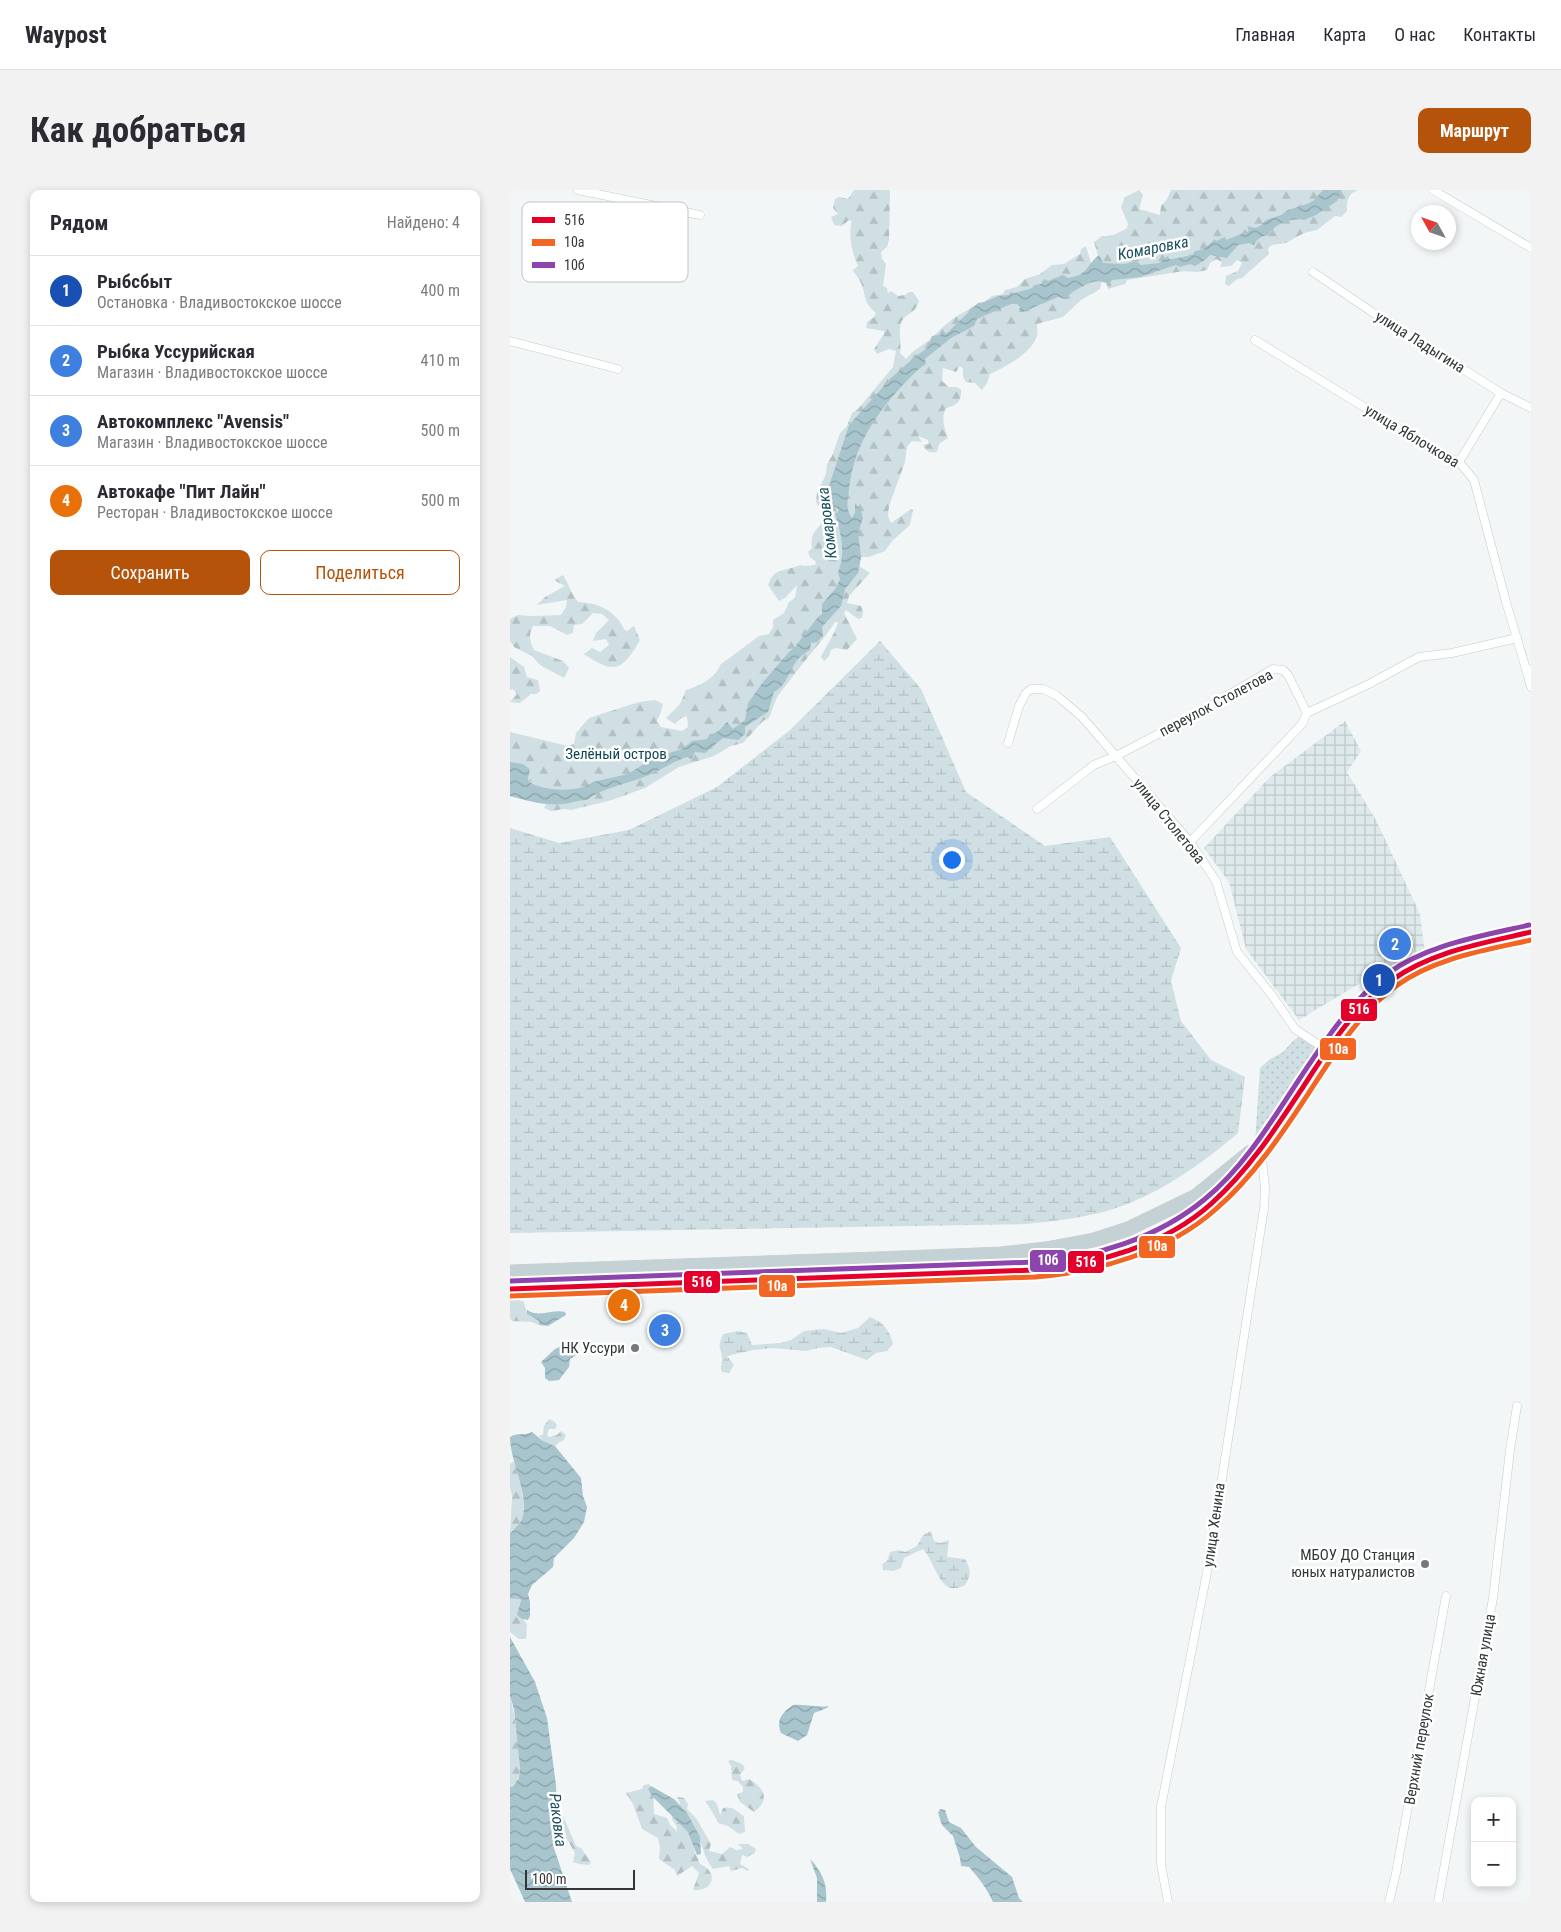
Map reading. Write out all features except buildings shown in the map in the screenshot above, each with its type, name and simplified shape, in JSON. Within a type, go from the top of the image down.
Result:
[{"type":"highway","points":[[510,1289],[1043,1269],[1087,1262],[1124,1251],[1158,1237],[1190,1220],[1220,1197],[1248,1166],[1346,1025],[1370,999],[1405,972],[1430,961],[1461,950],[1531,932]]},
{"type":"highway","points":[[510,1272],[886,1259],[1046,1249],[1094,1240],[1128,1229],[1196,1196],[1249,1153],[1261,1147]]},
{"type":"highway","points":[[1018,1252],[1026,1260],[1019,1270]]},
{"type":"street","points":[[578,190],[637,202]]},
{"type":"street","points":[[1433,190],[1531,248]]},
{"type":"street","points":[[688,213],[700,215]]},
{"type":"street","name":"улица Ладыгина","points":[[1313,272],[1501,393],[1531,408]]},
{"type":"street","name":"улица Яблочкова","points":[[1254,340],[1439,453],[1459,462],[1474,480],[1516,638],[1529,669],[1531,687]]},
{"type":"street","points":[[510,341],[618,369]]},
{"type":"street","points":[[1459,462],[1501,393]]},
{"type":"street","points":[[1190,842],[1290,738],[1302,724],[1306,713],[1369,684],[1419,657],[1452,653],[1516,638]]},
{"type":"street","name":"переулок Столетова","points":[[1037,809],[1094,765],[1116,756],[1189,718],[1272,669],[1283,670],[1288,675],[1306,713]]},
{"type":"street","name":"улица Столетова","points":[[1008,743],[1019,706],[1026,692],[1032,689],[1043,689],[1056,695],[1082,717],[1190,842],[1216,881],[1237,952],[1271,994],[1295,1028],[1328,1051]]},
{"type":"street","name":"улица Хенина","points":[[1168,1902],[1161,1864],[1161,1807],[1209,1562],[1264,1208],[1265,1188],[1261,1147]]},
{"type":"street","name":"Южная улица","points":[[1438,1902],[1493,1598],[1517,1406]]},
{"type":"street","name":"Верхний переулок","points":[[1389,1902],[1396,1873],[1446,1596]]},
{"type":"shaded area","points":[[1345,721],[1361,751],[1347,772],[1376,820],[1420,914],[1425,953],[1372,990],[1362,982],[1299,1020],[1246,949],[1229,882],[1204,848],[1270,777]]},
{"type":"green space","name":"Зелёный остров","points":[[854,190],[890,190],[889,240],[887,247],[881,252],[882,259],[886,264],[883,286],[887,288],[888,293],[891,291],[898,296],[913,292],[919,301],[915,309],[901,323],[900,353],[906,359],[913,351],[963,312],[992,296],[1003,294],[1005,290],[1017,287],[1025,279],[1040,274],[1052,265],[1064,264],[1080,254],[1081,249],[1086,246],[1091,263],[1102,281],[1100,289],[1081,300],[1063,317],[1037,324],[1037,336],[1029,349],[1003,368],[990,374],[982,390],[975,383],[966,382],[963,377],[963,369],[960,366],[956,372],[943,368],[942,381],[949,387],[961,389],[961,397],[958,402],[944,411],[945,430],[948,438],[939,444],[937,452],[927,451],[923,445],[929,444],[928,440],[918,436],[922,442],[912,441],[907,447],[905,462],[889,506],[888,516],[891,523],[911,509],[913,510],[910,525],[892,541],[885,551],[869,557],[861,557],[859,566],[870,573],[849,596],[847,603],[861,606],[863,612],[862,618],[858,619],[846,610],[844,613],[857,639],[847,650],[836,648],[831,650],[829,656],[824,661],[821,657],[837,627],[838,622],[835,622],[777,697],[769,718],[763,721],[743,743],[731,746],[714,756],[679,767],[645,788],[612,800],[571,810],[551,811],[544,808],[546,804],[540,788],[528,780],[530,769],[523,764],[510,770],[510,732],[568,746],[574,744],[576,733],[589,718],[639,702],[655,700],[663,704],[657,721],[661,727],[682,731],[688,727],[687,716],[681,718],[675,724],[666,718],[680,704],[686,690],[696,687],[711,677],[720,665],[759,636],[769,634],[773,627],[773,620],[784,613],[789,602],[795,598],[797,585],[785,598],[779,601],[768,585],[774,575],[777,572],[800,565],[815,565],[816,562],[810,557],[808,552],[812,548],[813,534],[825,519],[824,507],[819,506],[816,502],[817,493],[826,474],[827,464],[832,456],[840,433],[847,426],[852,413],[858,409],[893,367],[896,351],[889,349],[877,354],[874,349],[884,331],[866,328],[867,322],[876,313],[868,304],[862,286],[853,270],[858,266],[851,244],[850,232],[852,221],[849,220],[842,226],[834,225],[831,217],[838,214],[833,208],[835,199],[839,197],[848,199]]},
{"type":"green space","points":[[1139,190],[1143,195],[1139,209],[1160,215],[1161,206],[1171,190],[1358,190],[1350,196],[1347,201],[1347,211],[1341,217],[1335,216],[1317,230],[1304,233],[1286,243],[1272,245],[1268,248],[1269,254],[1242,278],[1237,279],[1229,286],[1225,284],[1226,276],[1238,271],[1242,263],[1237,260],[1231,266],[1220,267],[1222,262],[1216,259],[1210,263],[1207,270],[1197,272],[1184,271],[1127,280],[1125,284],[1108,289],[1094,242],[1102,236],[1109,236],[1127,228],[1128,224],[1121,207],[1125,197]]},
{"type":"green space","points":[[563,575],[578,602],[590,603],[606,609],[616,617],[627,631],[634,626],[640,640],[623,664],[611,667],[603,665],[584,654],[592,648],[600,652],[609,645],[606,639],[593,641],[596,633],[609,620],[602,614],[593,613],[582,624],[574,625],[573,633],[567,635],[550,626],[533,626],[530,638],[534,650],[563,661],[569,668],[564,678],[540,665],[532,656],[514,647],[510,641],[510,619],[518,615],[561,615],[566,607],[567,600],[537,605],[545,597],[565,586],[554,580]]},
{"type":"green space","points":[[880,641],[921,689],[966,792],[1045,846],[1110,837],[1181,948],[1171,981],[1181,1021],[1211,1060],[1245,1077],[1238,1133],[1177,1179],[1125,1205],[1087,1216],[1027,1224],[510,1233],[510,828],[559,843],[629,830],[717,787],[790,730]]},
{"type":"green space","points":[[510,657],[524,667],[527,677],[538,680],[540,691],[536,694],[531,694],[520,703],[510,702],[517,694],[513,689],[510,690]]},
{"type":"green space","points":[[1301,1036],[1321,1050],[1260,1140],[1255,1143],[1260,1068],[1270,1059],[1283,1052],[1294,1040]]},
{"type":"green space","points":[[517,1299],[524,1302],[527,1314],[539,1321],[539,1325],[531,1322],[512,1321],[510,1318],[510,1300]]},
{"type":"green space","points":[[870,1317],[885,1327],[890,1334],[893,1344],[887,1351],[876,1353],[867,1360],[831,1347],[806,1351],[773,1348],[727,1356],[734,1365],[729,1373],[722,1372],[720,1346],[723,1334],[738,1331],[747,1333],[752,1345],[781,1343],[791,1340],[804,1331],[824,1329],[841,1333],[858,1328]]},
{"type":"green space","points":[[549,1419],[555,1422],[557,1426],[555,1429],[549,1429],[547,1435],[549,1437],[557,1435],[561,1431],[566,1435],[564,1440],[555,1446],[543,1441],[539,1436],[543,1434],[544,1426]]},
{"type":"green space","points":[[514,1461],[524,1505],[522,1519],[510,1534],[512,1496],[510,1464]]},
{"type":"green space","points":[[931,1531],[934,1541],[940,1543],[949,1540],[947,1557],[965,1559],[970,1573],[964,1586],[951,1588],[947,1586],[939,1577],[923,1549],[904,1558],[901,1568],[893,1571],[883,1570],[882,1564],[887,1561],[890,1552],[899,1550],[905,1552],[917,1546],[923,1535]]},
{"type":"green space","points":[[517,1597],[521,1600],[520,1614],[527,1624],[526,1639],[519,1639],[510,1632],[510,1599]]},
{"type":"green space","points":[[510,1696],[516,1725],[520,1773],[516,1782],[510,1787]]},
{"type":"green space","points":[[732,1760],[742,1764],[745,1768],[740,1775],[742,1781],[749,1779],[759,1786],[764,1794],[762,1803],[754,1812],[740,1802],[737,1794],[743,1792],[743,1787],[738,1781],[732,1780],[731,1766],[728,1761]]},
{"type":"green space","points":[[649,1784],[653,1789],[654,1814],[667,1818],[670,1825],[677,1831],[677,1827],[672,1819],[673,1809],[679,1808],[680,1803],[677,1797],[684,1798],[688,1804],[687,1809],[696,1818],[711,1844],[709,1851],[722,1854],[730,1847],[736,1850],[743,1849],[738,1844],[748,1844],[756,1849],[755,1853],[747,1857],[742,1855],[740,1864],[749,1869],[748,1871],[742,1868],[731,1871],[729,1866],[713,1869],[706,1857],[698,1833],[694,1850],[700,1864],[710,1872],[712,1881],[705,1888],[693,1890],[699,1873],[692,1866],[677,1876],[675,1870],[659,1859],[660,1847],[658,1838],[642,1829],[633,1804],[626,1793],[642,1789],[644,1785]]},
{"type":"green space","points":[[713,1800],[717,1804],[720,1815],[723,1808],[730,1808],[744,1816],[745,1832],[739,1834],[728,1826],[718,1823],[705,1801]]},
{"type":"green space","points":[[557,1809],[561,1811],[576,1846],[581,1848],[591,1862],[589,1865],[573,1862],[575,1853],[567,1839],[564,1828],[556,1819]]},
{"type":"water","points":[[1323,190],[1342,190],[1337,201],[1316,215],[1304,220],[1284,222],[1268,235],[1256,241],[1254,245],[1249,243],[1238,245],[1227,258],[1210,255],[1195,266],[1190,264],[1180,267],[1176,265],[1140,277],[1112,280],[1109,284],[1099,281],[1093,282],[1078,289],[1066,299],[1058,297],[1023,312],[1019,312],[1020,307],[1017,304],[1011,304],[977,319],[974,326],[951,338],[925,359],[926,364],[901,387],[882,410],[860,446],[855,460],[848,500],[848,511],[852,518],[855,513],[855,503],[861,511],[863,518],[858,533],[861,557],[858,573],[845,589],[841,606],[822,627],[823,636],[817,642],[811,643],[810,650],[797,660],[784,684],[774,692],[768,712],[745,727],[745,734],[738,740],[723,738],[705,753],[695,752],[691,759],[687,757],[681,759],[637,780],[600,792],[587,800],[564,804],[543,804],[510,796],[510,762],[523,764],[530,769],[528,780],[541,787],[560,790],[580,788],[593,782],[628,774],[652,759],[659,760],[669,753],[682,749],[692,741],[707,739],[710,734],[718,732],[727,722],[733,729],[745,720],[748,703],[763,682],[822,614],[822,604],[836,588],[840,579],[838,572],[842,558],[842,543],[835,514],[839,510],[830,504],[831,480],[849,425],[891,378],[928,348],[932,336],[945,334],[978,303],[1032,288],[1034,285],[1041,284],[1044,279],[1048,281],[1063,275],[1068,278],[1080,275],[1099,255],[1103,263],[1124,264],[1136,261],[1141,265],[1159,263],[1168,256],[1169,259],[1173,259],[1192,255],[1195,251],[1204,249],[1215,239],[1216,241],[1225,237],[1226,240],[1249,231],[1247,226],[1255,228],[1266,220],[1307,204],[1313,201]]},
{"type":"water","points":[[527,1310],[537,1313],[560,1311],[565,1312],[566,1315],[548,1326],[539,1325],[539,1321],[527,1314]]},
{"type":"water","points":[[570,1342],[577,1349],[576,1355],[570,1359],[569,1367],[559,1380],[549,1381],[545,1378],[545,1368],[541,1362],[555,1349]]},
{"type":"water","points":[[532,1432],[543,1441],[555,1446],[581,1478],[583,1496],[587,1507],[584,1522],[574,1538],[554,1558],[553,1567],[532,1585],[528,1594],[530,1616],[528,1620],[522,1619],[517,1615],[521,1600],[517,1597],[510,1599],[510,1534],[522,1519],[524,1499],[510,1437]]},
{"type":"water","points":[[510,1637],[535,1682],[547,1718],[556,1785],[557,1809],[554,1848],[572,1902],[525,1902],[510,1869],[510,1787],[519,1778],[520,1767],[514,1709],[510,1696]]},
{"type":"water","points":[[793,1705],[829,1706],[814,1713],[807,1735],[798,1741],[781,1733],[779,1724],[781,1717]]},
{"type":"water","points":[[651,1786],[674,1799],[687,1813],[700,1837],[701,1854],[697,1855],[688,1832],[652,1796],[648,1789]]},
{"type":"water","points":[[940,1809],[945,1810],[949,1822],[961,1828],[976,1847],[1012,1877],[1019,1898],[1023,1902],[993,1902],[969,1867],[961,1866],[953,1836],[942,1825],[938,1813]]},
{"type":"water","points":[[810,1859],[818,1868],[823,1879],[826,1890],[826,1902],[817,1902],[817,1878]]},
{"type":"transit line","name":"10б","points":[[510,1281],[1034,1262],[1079,1256],[1124,1244],[1167,1225],[1187,1213],[1232,1173],[1278,1112],[1338,1023],[1361,997],[1387,974],[1420,955],[1438,948],[1474,937],[1529,925]]},
{"type":"transit line","name":"516","points":[[510,1289],[1034,1270],[1082,1263],[1129,1250],[1152,1241],[1194,1218],[1238,1177],[1283,1118],[1343,1029],[1378,991],[1408,970],[1441,955],[1477,944],[1531,932]]},
{"type":"transit line","name":"10а","points":[[510,1296],[1035,1277],[1083,1270],[1131,1257],[1176,1237],[1197,1224],[1229,1197],[1277,1140],[1347,1036],[1382,997],[1411,976],[1427,968],[1461,956],[1531,940]]},
{"type":"place","name":"Рыбка Уссурийская","points":[[1395,944]]},
{"type":"place","name":"Рыбсбыт","points":[[1379,980]]},
{"type":"place","name":"Автокафе \"Пит Лайн\"","points":[[624,1305]]},
{"type":"place","name":"Автокомплекс \"Avensis\"","points":[[665,1330]]},
{"type":"place","name":"НК Уссури","points":[[635,1348]]},
{"type":"place","name":"МБОУ ДО Станция юных натуралистов","points":[[1425,1564]]},
{"type":"water label","name":"Комаровка","points":[[1153,248]]},
{"type":"water label","name":"Комаровка","points":[[827,523]]},
{"type":"water label","name":"Раковка","points":[[558,1820]]}]
